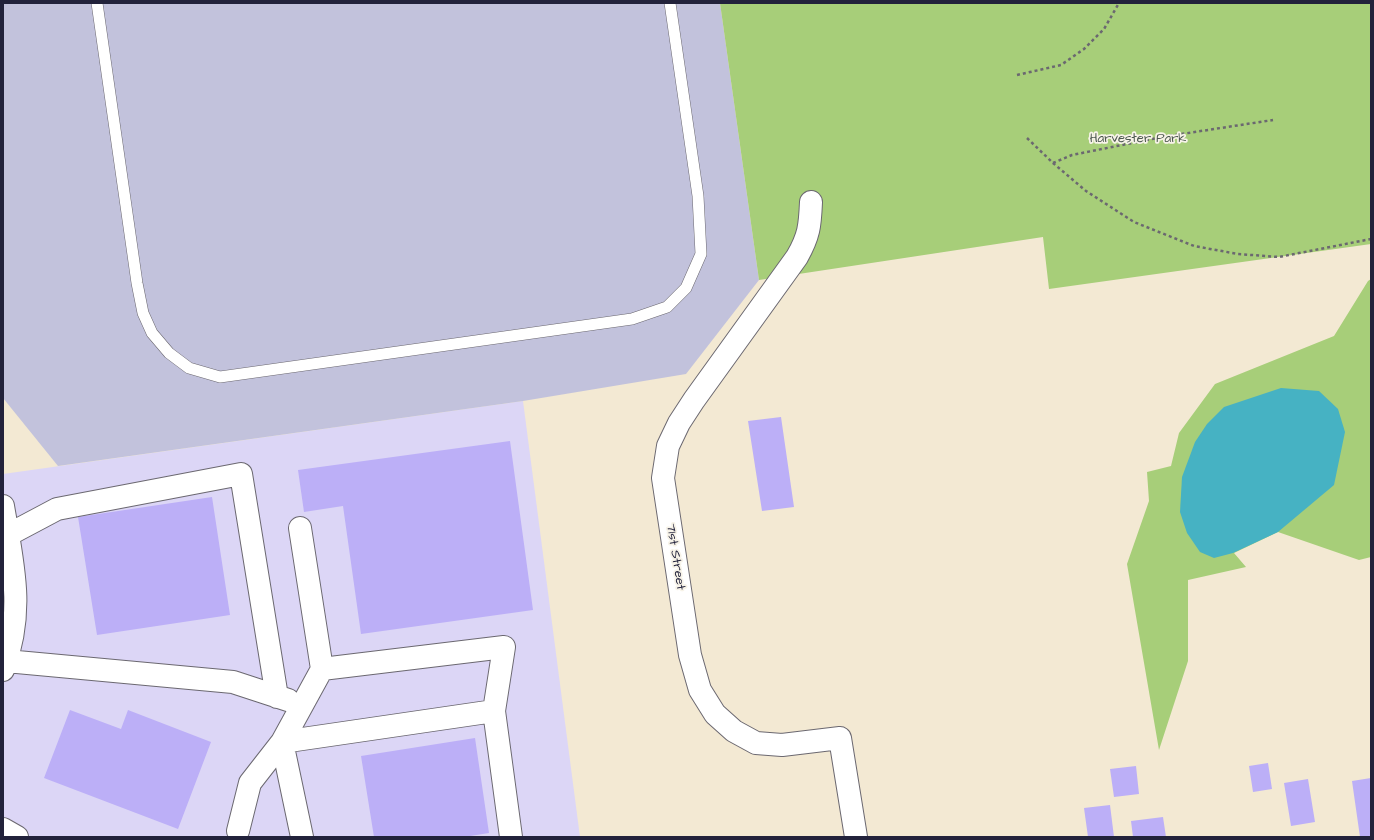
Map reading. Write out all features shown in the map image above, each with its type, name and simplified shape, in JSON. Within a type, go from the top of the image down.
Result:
[{"type":"street","name":"71st Street","points":[[811,202],[810,227],[805,243],[798,257],[694,400],[679,423],[668,446],[663,478],[690,656],[700,690],[715,714],[734,731],[756,744],[782,745],[840,738],[856,837]]},
{"type":"street","points":[[8,535],[57,509],[241,474],[277,697]]},
{"type":"street","points":[[3,506],[15,580],[16,599],[15,620],[5,666],[233,682],[303,705]]},
{"type":"street","points":[[238,831],[250,783],[282,742],[322,669],[300,528]]},
{"type":"street","points":[[322,669],[504,647],[494,711],[511,837]]},
{"type":"street","points":[[282,742],[494,711]]},
{"type":"street","points":[[282,742],[302,837]]},
{"type":"street","points":[[3,829],[17,837]]},
{"type":"lane","points":[[97,3],[137,283],[143,313],[152,333],[169,353],[189,368],[220,377],[632,319],[667,307],[686,288],[701,254],[698,196],[670,3]]},
{"type":"path","points":[[1017,75],[1061,65],[1073,57],[1084,49],[1104,29],[1118,3]]},
{"type":"path","points":[[1053,163],[1079,153],[1162,137],[1273,120]]},
{"type":"path","points":[[1027,138],[1053,163],[1086,191],[1134,222],[1194,246],[1238,254],[1278,257],[1371,239]]},
{"type":"shaded area","points":[[3,3],[720,3],[759,280],[686,374],[523,401],[58,466],[3,398]]},
{"type":"shaded area","points":[[523,401],[580,837],[3,837],[3,474]]},
{"type":"green space","name":"Harvester Park","points":[[720,3],[1371,3],[1371,244],[1049,289],[1043,237],[759,280]]},
{"type":"green space","points":[[1371,279],[1371,557],[1359,560],[1278,532],[1234,553],[1246,567],[1188,580],[1188,661],[1159,750],[1127,564],[1149,501],[1147,472],[1171,466],[1179,433],[1215,384],[1334,336],[1368,281]]},
{"type":"water","points":[[1281,388],[1319,391],[1338,409],[1345,432],[1334,485],[1278,532],[1233,553],[1214,558],[1200,552],[1187,533],[1180,512],[1182,477],[1195,442],[1207,424],[1224,407]]},
{"type":"building","points":[[781,417],[794,507],[762,511],[748,421]]},
{"type":"building","points":[[510,441],[533,610],[361,634],[343,506],[304,512],[298,470]]},
{"type":"building","points":[[212,497],[230,615],[97,635],[78,517]]},
{"type":"building","points":[[70,710],[121,729],[128,710],[211,742],[178,829],[44,778]]},
{"type":"building","points":[[475,738],[489,833],[464,837],[374,837],[361,756]]},
{"type":"building","points":[[1268,763],[1272,789],[1253,792],[1249,766]]},
{"type":"building","points":[[1136,766],[1139,794],[1114,797],[1110,769]]},
{"type":"building","points":[[1371,778],[1371,837],[1360,837],[1352,781]]},
{"type":"building","points":[[1308,779],[1315,822],[1291,826],[1284,783]]},
{"type":"building","points":[[1110,805],[1114,837],[1088,837],[1084,808]]},
{"type":"building","points":[[1163,817],[1166,837],[1133,837],[1131,821]]}]
